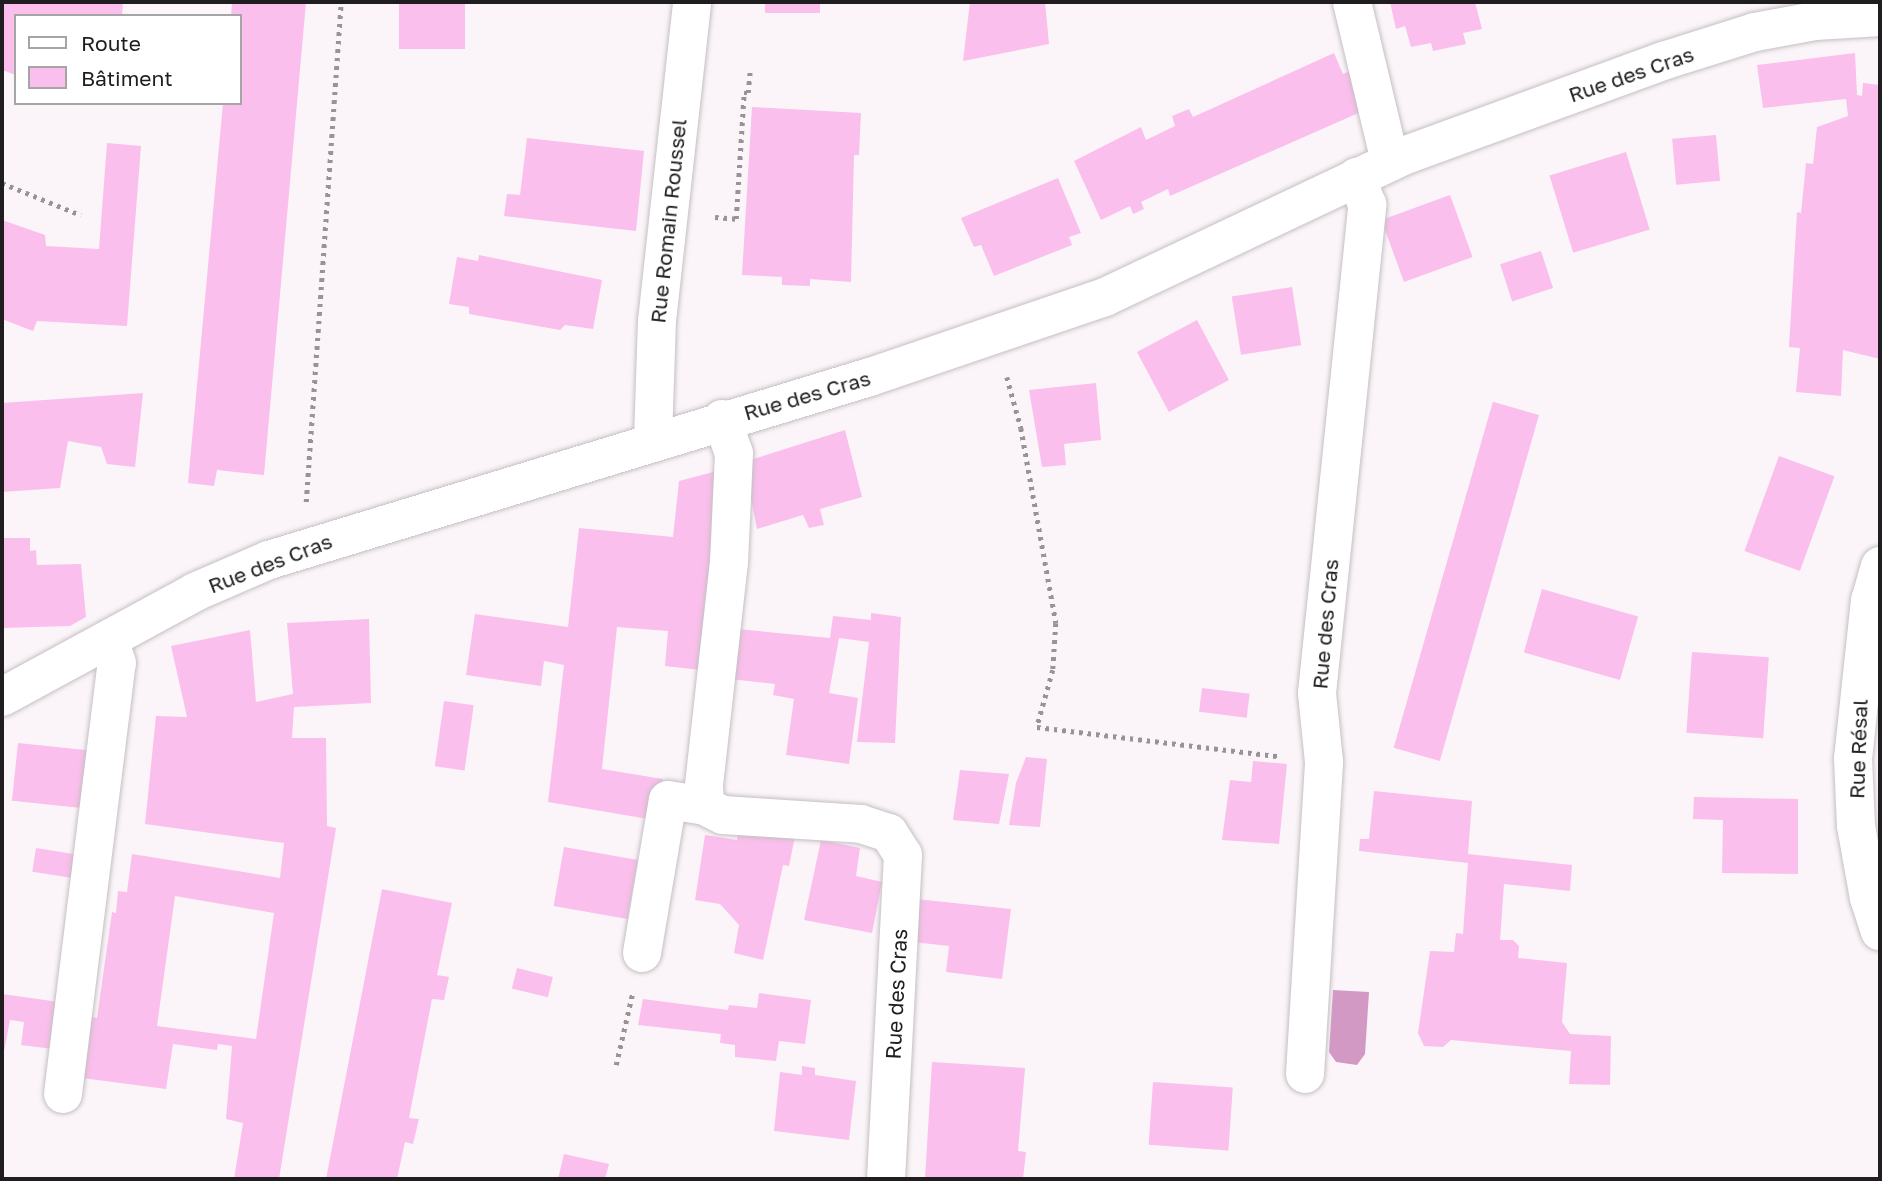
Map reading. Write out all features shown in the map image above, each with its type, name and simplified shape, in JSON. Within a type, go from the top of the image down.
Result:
[{"type":"street","name":"Rue Romain Roussel","points":[[653,440],[657,321],[692,2]]},
{"type":"street","name":"Rue des Cras","points":[[1305,1074],[1324,762],[1317,693],[1367,205],[1374,169],[1352,2]]},
{"type":"street","name":"Rue des Cras","points":[[2,697],[195,592],[268,560],[722,419],[870,377],[1105,297],[1374,169],[1664,61],[1742,36],[1815,21],[1880,17]]},
{"type":"street","name":"Rue des Cras","points":[[705,806],[704,786],[729,562],[734,453],[722,419]]},
{"type":"street","name":"Rue Résal","points":[[1880,566],[1870,600],[1853,758],[1856,826],[1869,898],[1880,931]]},
{"type":"street","points":[[62,1094],[117,663],[108,640]]},
{"type":"street","name":"Rue des Cras","points":[[642,953],[668,800],[705,806],[723,815],[861,824],[889,833],[903,855],[886,1179]]},
{"type":"path","points":[[308,479],[341,2]]},
{"type":"path","points":[[719,218],[736,219],[744,93],[748,93],[750,71]]},
{"type":"path","points":[[2,183],[81,215]]},
{"type":"path","points":[[1004,366],[1021,428],[1056,623],[1053,670],[1037,727],[1287,757]]},
{"type":"path","points":[[616,1065],[642,953]]},
{"type":"shaded area","points":[[1333,990],[1369,992],[1365,1054],[1357,1065],[1336,1062],[1329,1052]]},
{"type":"building","points":[[2,2],[123,2],[122,14],[14,14],[14,74],[2,70]]},
{"type":"building","points":[[232,2],[306,2],[264,475],[217,470],[214,486],[188,483],[223,105],[242,105],[242,14],[231,14]]},
{"type":"building","points":[[399,2],[465,2],[465,49],[399,49]]},
{"type":"building","points":[[765,2],[820,2],[820,13],[765,13]]},
{"type":"building","points":[[970,2],[1045,2],[1049,44],[963,61]]},
{"type":"building","points":[[1390,2],[1475,2],[1482,29],[1463,33],[1466,44],[1433,51],[1431,43],[1411,47],[1405,26],[1396,29]]},
{"type":"building","points":[[1334,53],[1343,74],[1353,70],[1363,111],[1170,196],[1168,189],[1141,202],[1144,209],[1133,214],[1130,206],[1101,220],[1074,161],[1141,127],[1146,140],[1175,126],[1172,116],[1189,109],[1193,117]]},
{"type":"building","points":[[1855,53],[1857,95],[1862,96],[1863,83],[1880,85],[1880,359],[1843,350],[1841,396],[1796,392],[1800,348],[1789,347],[1797,212],[1801,213],[1806,163],[1813,164],[1817,127],[1848,116],[1846,99],[1763,108],[1757,65]]},
{"type":"building","points":[[752,107],[861,113],[859,155],[854,155],[851,282],[810,279],[810,286],[782,285],[782,277],[742,275]]},
{"type":"building","points":[[1716,135],[1720,181],[1676,185],[1672,139]]},
{"type":"building","points":[[527,138],[644,151],[636,231],[504,216],[507,194],[520,195]]},
{"type":"building","points":[[107,143],[141,146],[127,326],[37,321],[33,331],[2,319],[2,220],[45,235],[46,246],[99,249]]},
{"type":"building","points":[[1626,152],[1650,229],[1573,253],[1549,175]]},
{"type":"building","points":[[1058,178],[1081,233],[1069,237],[1072,245],[994,276],[981,245],[974,247],[961,218]]},
{"type":"building","points":[[1450,195],[1473,257],[1404,282],[1381,220]]},
{"type":"building","points":[[1541,251],[1553,288],[1512,301],[1500,264]]},
{"type":"building","points":[[479,255],[602,280],[593,329],[565,325],[560,330],[469,314],[469,307],[449,304],[457,257],[478,261]]},
{"type":"building","points":[[1292,287],[1301,345],[1241,355],[1232,297]]},
{"type":"building","points":[[1197,320],[1229,380],[1169,412],[1137,352]]},
{"type":"building","points":[[1096,383],[1101,440],[1064,444],[1066,465],[1042,467],[1029,390]]},
{"type":"building","points":[[143,393],[135,467],[107,464],[101,447],[68,441],[60,488],[2,492],[2,403]]},
{"type":"building","points":[[1493,402],[1539,415],[1440,761],[1394,748]]},
{"type":"building","points":[[845,430],[862,497],[820,509],[824,525],[809,528],[803,515],[757,529],[744,462]]},
{"type":"building","points":[[1779,456],[1834,476],[1800,571],[1744,551]]},
{"type":"building","points":[[717,471],[701,670],[665,666],[668,631],[617,627],[602,769],[663,779],[654,820],[548,802],[564,665],[544,661],[541,686],[466,675],[475,614],[568,627],[579,528],[673,537],[679,481]]},
{"type":"building","points":[[2,538],[30,538],[30,551],[36,550],[37,565],[81,564],[86,617],[70,626],[2,628]]},
{"type":"building","points":[[1542,589],[1638,617],[1620,680],[1524,652]]},
{"type":"building","points":[[871,613],[901,617],[895,743],[857,742],[869,642],[839,638],[829,693],[858,698],[849,764],[786,755],[794,699],[773,695],[775,684],[730,679],[737,629],[830,638],[833,616],[871,620]]},
{"type":"building","points":[[369,619],[371,703],[294,707],[292,738],[326,738],[327,826],[336,828],[279,1179],[234,1179],[243,1123],[226,1119],[232,1046],[218,1044],[217,1050],[173,1044],[166,1089],[82,1078],[91,1017],[97,1018],[112,912],[116,913],[118,891],[127,892],[132,854],[280,878],[284,843],[145,824],[156,716],[187,717],[171,646],[250,630],[256,702],[293,694],[287,623]],"holes":[[[175,896],[274,913],[256,1039],[157,1026]]]},
{"type":"building","points":[[1692,652],[1769,657],[1763,738],[1686,733]]},
{"type":"building","points":[[1202,688],[1250,694],[1247,718],[1199,712]]},
{"type":"building","points":[[444,701],[474,705],[465,771],[435,766]]},
{"type":"building","points":[[18,743],[93,751],[87,809],[12,801]]},
{"type":"building","points":[[1026,757],[1047,759],[1040,827],[1009,825],[1016,783]]},
{"type":"building","points":[[1253,761],[1287,764],[1279,844],[1222,840],[1230,780],[1251,782]]},
{"type":"building","points":[[960,770],[1009,774],[999,824],[953,820]]},
{"type":"building","points":[[1374,791],[1472,801],[1468,854],[1572,865],[1570,891],[1504,884],[1500,940],[1513,940],[1519,946],[1518,958],[1567,963],[1562,1022],[1570,1034],[1611,1036],[1610,1085],[1569,1084],[1571,1051],[1451,1040],[1443,1047],[1424,1046],[1418,1033],[1430,951],[1454,952],[1456,933],[1463,934],[1468,863],[1359,851],[1360,839],[1369,839]]},
{"type":"building","points":[[1694,797],[1798,799],[1798,874],[1722,873],[1723,820],[1693,819]]},
{"type":"building","points":[[739,827],[796,831],[789,866],[783,865],[763,960],[734,953],[739,925],[720,904],[695,900],[705,835],[737,840]]},
{"type":"building","points":[[821,840],[860,848],[856,876],[882,882],[872,933],[804,920]]},
{"type":"building","points":[[564,847],[638,860],[627,919],[554,906]]},
{"type":"building","points":[[36,848],[79,855],[76,879],[32,872]]},
{"type":"building","points":[[382,889],[452,903],[437,975],[449,977],[444,1000],[432,999],[409,1118],[419,1119],[413,1144],[405,1142],[397,1179],[326,1179]]},
{"type":"building","points":[[916,899],[1011,909],[1002,979],[946,972],[949,946],[913,942]]},
{"type":"building","points":[[517,968],[553,977],[548,997],[512,988]]},
{"type":"building","points":[[759,993],[811,1000],[805,1044],[779,1041],[776,1061],[735,1057],[735,1045],[720,1043],[721,1034],[638,1025],[643,999],[728,1010],[729,1005],[757,1008]]},
{"type":"building","points":[[2,994],[59,1002],[53,1049],[21,1045],[24,1022],[10,1020],[2,1062]]},
{"type":"building","points":[[932,1062],[1025,1068],[1018,1151],[1026,1152],[1023,1179],[925,1179]]},
{"type":"building","points":[[802,1066],[815,1068],[815,1075],[856,1081],[849,1140],[774,1131],[780,1072],[802,1075]]},
{"type":"building","points":[[1153,1082],[1233,1088],[1228,1150],[1149,1145]]},
{"type":"building","points":[[564,1154],[609,1164],[605,1179],[558,1179]]}]
